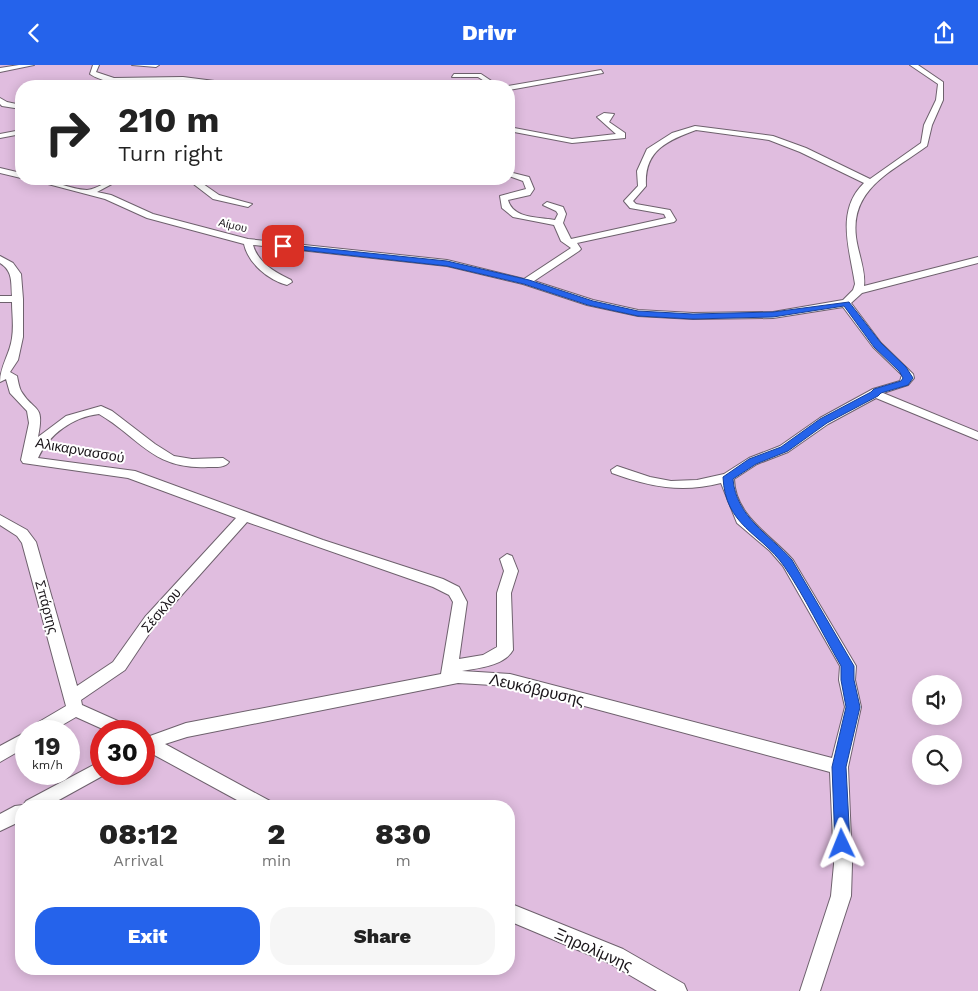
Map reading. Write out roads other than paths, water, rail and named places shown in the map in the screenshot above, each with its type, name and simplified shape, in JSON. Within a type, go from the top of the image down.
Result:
[{"type":"street","points":[[0,70],[31,65]]},
{"type":"street","points":[[96,65],[92,73],[105,79],[154,80]]},
{"type":"street","points":[[135,65],[154,65]]},
{"type":"street","points":[[617,470],[647,482],[668,486],[690,486],[728,477],[752,461],[784,449],[824,421],[875,394],[877,391],[904,383],[908,378],[907,373],[877,345],[846,303],[858,291],[860,284],[857,256],[851,233],[860,194],[868,182],[877,179],[891,167],[913,153],[927,139],[928,126],[936,113],[941,86],[938,80],[913,65]]},
{"type":"street","points":[[515,87],[601,72]]},
{"type":"street","points":[[454,77],[479,75],[487,80]]},
{"type":"street","points":[[2,104],[15,106]]},
{"type":"street","points":[[515,130],[572,141],[622,136],[605,122]]},
{"type":"street","points":[[570,242],[671,220],[667,212],[633,206],[628,201],[642,186],[640,171],[650,151],[687,129],[701,129],[770,138],[803,150],[868,182]]},
{"type":"street","points":[[0,136],[15,133]]},
{"type":"street","points":[[0,170],[15,174]]},
{"type":"street","points":[[515,176],[527,179],[530,189],[527,193],[503,198],[506,209],[517,216],[558,223]]},
{"type":"street","name":"Αίμου","points":[[59,185],[118,200],[164,221],[248,242],[340,254],[434,261],[526,282],[611,308],[638,313],[669,316],[773,315],[846,303]]},
{"type":"street","points":[[90,192],[105,185]]},
{"type":"street","points":[[199,185],[216,197],[248,204]]},
{"type":"street","points":[[526,282],[576,249],[561,234],[558,223],[562,214],[560,209],[547,205]]},
{"type":"street","points":[[248,242],[249,249],[264,267],[288,282]]},
{"type":"street","points":[[0,259],[10,265],[16,274],[18,299],[17,348],[2,377]]},
{"type":"street","points":[[858,291],[978,261]]},
{"type":"street","points":[[0,299],[18,299]]},
{"type":"street","name":"Αλικαρνασσού","points":[[2,377],[12,376],[16,393],[32,410],[35,423],[27,458],[130,474],[318,543],[438,583],[454,591],[460,602],[449,673]]},
{"type":"street","points":[[875,394],[896,405],[978,436]]},
{"type":"street","points":[[32,460],[35,447],[62,423],[82,413],[101,410],[152,449],[171,460],[180,463],[201,464],[222,462]]},
{"type":"street","points":[[728,477],[728,487],[742,520],[775,548],[788,563],[848,666],[847,680],[853,707],[839,767],[843,864],[841,896],[810,991]]},
{"type":"street","name":"Σέσκλου","points":[[52,720],[119,666],[150,621],[246,515]]},
{"type":"street","name":"Σπάρτης","points":[[0,519],[22,533],[29,542],[73,703]]},
{"type":"street","points":[[449,673],[487,660],[505,650],[504,593],[511,571],[507,559]]},
{"type":"street","name":"Λευκόβρυσης","points":[[155,740],[186,730],[449,673],[510,680],[839,767]]},
{"type":"street","points":[[73,703],[103,720]]},
{"type":"street","points":[[0,755],[15,746]]},
{"type":"street","points":[[155,748],[253,800]]},
{"type":"street","points":[[43,800],[90,774]]},
{"type":"street","points":[[0,823],[15,815]]},
{"type":"street","name":"Ξηρολίμνης","points":[[515,914],[616,956],[677,991]]}]
